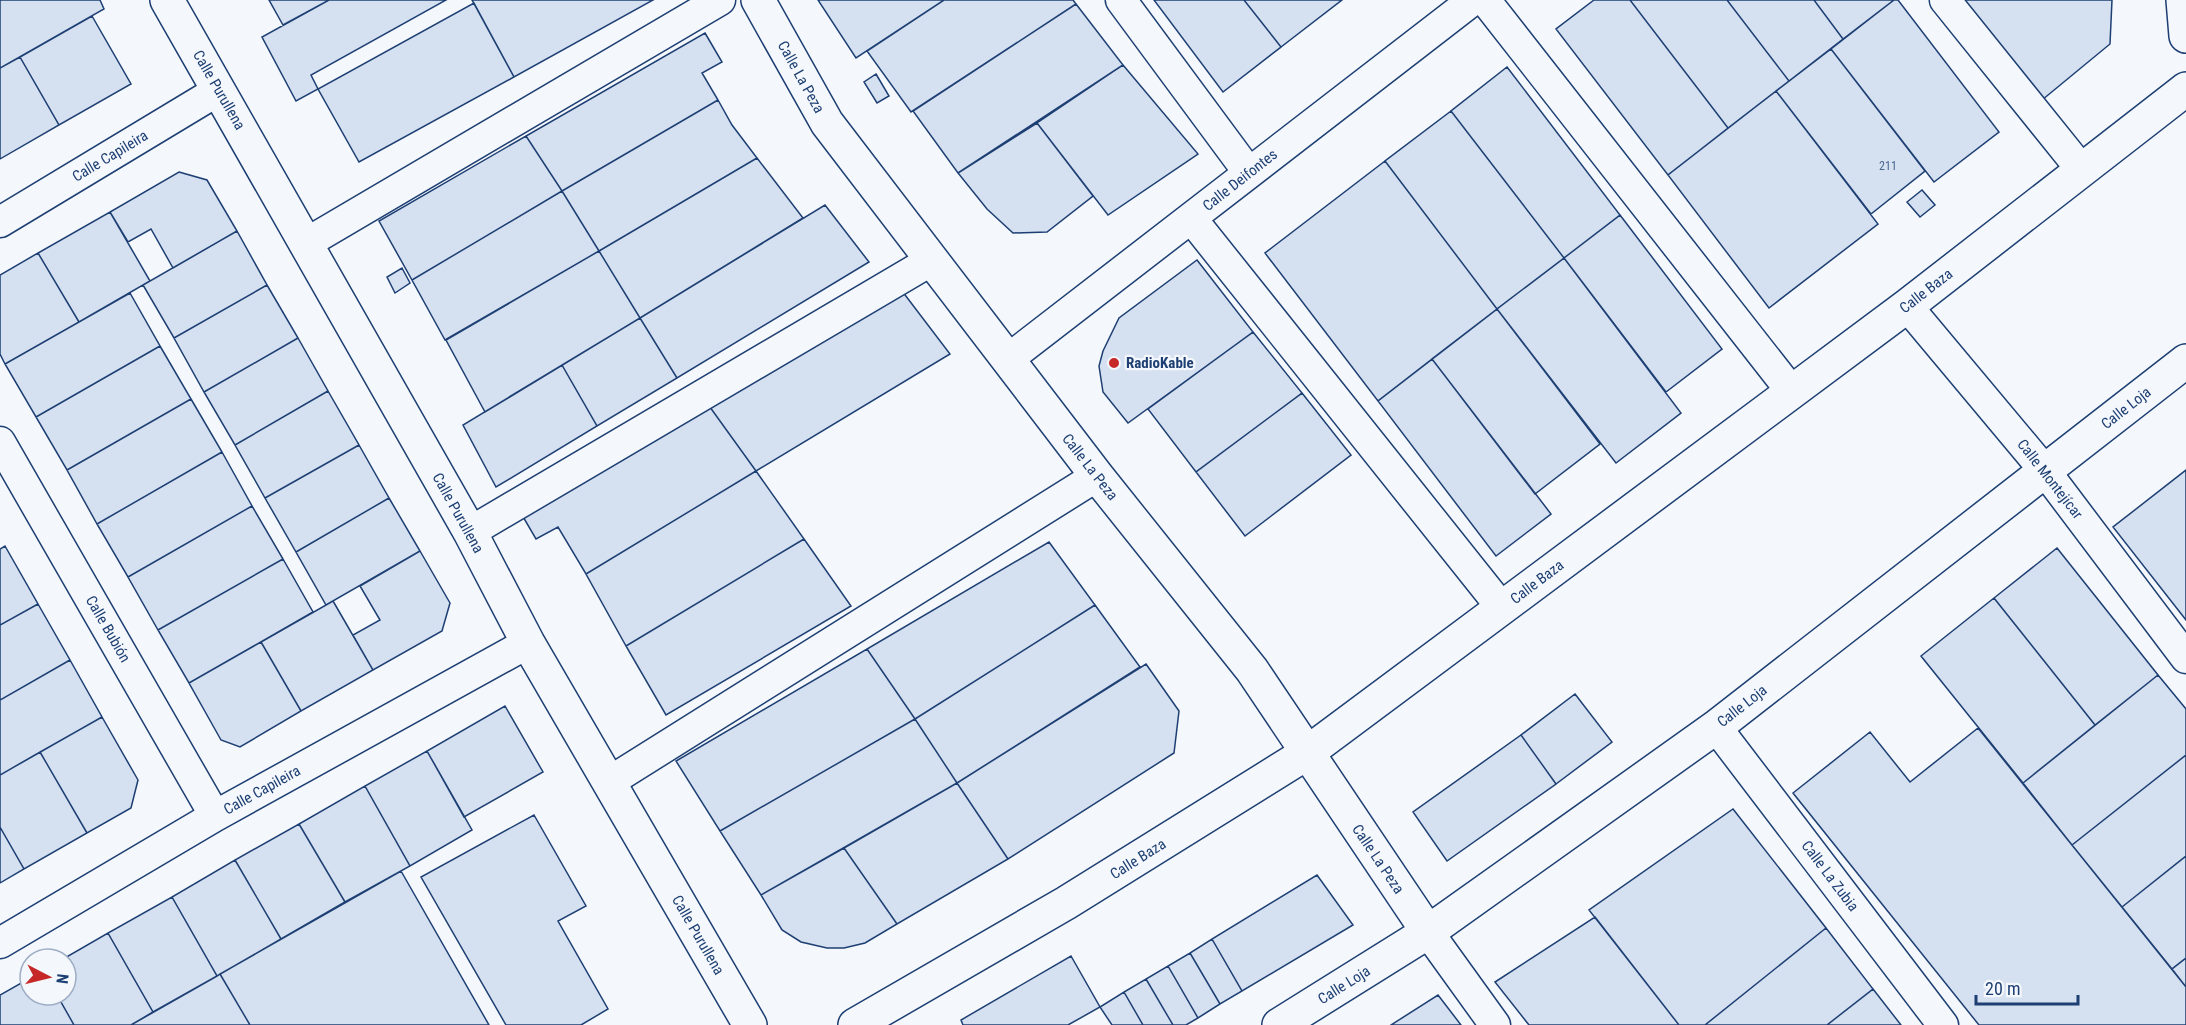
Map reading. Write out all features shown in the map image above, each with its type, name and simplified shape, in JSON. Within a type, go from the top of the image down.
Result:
[{"type":"street","name":"Calle Purullena","points":[[167,0],[470,532],[528,643],[750,1025]]},
{"type":"street","points":[[305,244],[720,0]]},
{"type":"street","name":"Calle La Peza","points":[[758,0],[826,123],[1096,476],[1252,670],[1428,932]]},
{"type":"street","points":[[1121,0],[1249,173]]},
{"type":"street","name":"Calle Deifontes","points":[[1007,360],[1473,0]]},
{"type":"street","points":[[1485,0],[1792,392]]},
{"type":"street","points":[[1946,0],[2081,169]]},
{"type":"street","points":[[2183,0],[2186,36]]},
{"type":"street","name":"Calle Baza","points":[[855,1025],[1066,903],[1307,753],[1907,306],[2186,89]]},
{"type":"street","name":"Calle Capileira","points":[[0,222],[219,90]]},
{"type":"street","points":[[1191,218],[1502,608]]},
{"type":"street","points":[[470,532],[932,260]]},
{"type":"street","name":"Calle Montejícar","points":[[1907,306],[2045,471],[2186,658]]},
{"type":"street","name":"Calle Loja","points":[[1279,1025],[1428,932],[1716,727],[2186,362]]},
{"type":"street","name":"Calle Bubión","points":[[0,442],[215,816]]},
{"type":"street","points":[[609,782],[1096,476]]},
{"type":"street","name":"Calle Capileira","points":[[0,943],[215,816],[528,643]]},
{"type":"street","name":"Calle La Zubia","points":[[1716,727],[1943,1025]]},
{"type":"street","points":[[1428,932],[1495,1025]]},
{"type":"building","points":[[0,0],[100,0],[104,9],[0,68]]},
{"type":"building","points":[[269,0],[329,0],[283,25]]},
{"type":"building","points":[[329,0],[446,0],[311,75],[318,89],[296,101],[262,37]]},
{"type":"building","points":[[472,0],[653,0],[514,77]]},
{"type":"building","points":[[818,0],[944,0],[856,58]]},
{"type":"building","points":[[944,0],[1073,0],[1076,4],[911,112],[867,51]]},
{"type":"building","points":[[1154,0],[1244,0],[1281,47],[1223,92]]},
{"type":"building","points":[[1244,0],[1342,0],[1281,47]]},
{"type":"building","points":[[1594,0],[1630,0],[1728,128],[1668,175],[1556,29]]},
{"type":"building","points":[[1630,0],[1727,0],[1789,81],[1728,128]]},
{"type":"building","points":[[1727,0],[1814,0],[1843,39],[1789,81]]},
{"type":"building","points":[[1814,0],[1894,0],[1843,39]]},
{"type":"building","points":[[1894,0],[1898,0],[1999,132],[1934,182],[1831,49]]},
{"type":"building","points":[[1963,0],[2112,0],[2110,44],[2042,100]]},
{"type":"building","points":[[474,3],[514,77],[359,162],[318,89]]},
{"type":"building","points":[[1076,4],[1123,65],[958,173],[913,111]]},
{"type":"building","points":[[92,16],[131,84],[59,125],[20,57]]},
{"type":"building","points":[[705,33],[722,62],[702,73],[718,100],[562,191],[526,136]]},
{"type":"building","points":[[1831,49],[1925,171],[1871,214],[1776,91]]},
{"type":"building","points":[[20,57],[59,125],[0,159],[0,68]]},
{"type":"building","points":[[1123,65],[1198,154],[1108,215],[1037,123]]},
{"type":"building","points":[[1507,67],[1620,215],[1564,258],[1451,111]]},
{"type":"building","points":[[876,74],[889,96],[877,103],[864,82]]},
{"type":"building","points":[[1776,91],[1878,224],[1769,308],[1668,175]]},
{"type":"building","points":[[718,100],[732,125],[757,158],[599,251],[562,191]]},
{"type":"building","points":[[1451,111],[1564,258],[1497,309],[1385,161]]},
{"type":"building","points":[[1037,123],[1093,196],[1047,232],[1013,233],[987,209],[958,173]]},
{"type":"building","points":[[526,136],[562,191],[412,280],[379,221]]},
{"type":"building","points":[[757,158],[803,218],[640,318],[599,251]]},
{"type":"building","points":[[1385,161],[1497,309],[1378,401],[1265,253]]},
{"type":"building","points":[[179,172],[207,180],[237,231],[173,268],[151,229],[128,242],[110,212]]},
{"type":"building","points":[[1922,190],[1935,205],[1920,217],[1907,202]]},
{"type":"building","points":[[562,191],[599,251],[445,340],[412,280]]},
{"type":"building","points":[[825,205],[869,262],[677,378],[640,318]]},
{"type":"building","points":[[110,212],[150,281],[79,322],[38,253]]},
{"type":"building","points":[[1620,215],[1722,349],[1666,392],[1564,258]]},
{"type":"building","points":[[237,231],[267,285],[174,338],[143,285]]},
{"type":"building","points":[[599,251],[640,318],[485,412],[446,340]]},
{"type":"building","points":[[38,253],[79,322],[5,364],[0,354],[0,275]]},
{"type":"building","points":[[1564,258],[1681,413],[1616,463],[1497,309]]},
{"type":"building","points":[[1197,260],[1253,332],[1128,423],[1103,392],[1099,366],[1103,351],[1119,318]]},
{"type":"building","points":[[402,268],[410,283],[395,293],[387,277]]},
{"type":"building","points":[[267,285],[298,338],[204,392],[174,338]]},
{"type":"building","points":[[899,287],[950,354],[756,471],[707,403]]},
{"type":"building","points":[[130,293],[160,346],[36,417],[5,364]]},
{"type":"building","points":[[1497,309],[1600,444],[1535,494],[1432,359]]},
{"type":"building","points":[[640,318],[677,378],[597,426],[562,365]]},
{"type":"building","points":[[1253,332],[1302,393],[1196,472],[1148,409]]},
{"type":"building","points":[[298,338],[328,391],[235,445],[204,392]]},
{"type":"building","points":[[160,346],[191,399],[67,470],[36,417]]},
{"type":"building","points":[[1432,359],[1551,514],[1496,556],[1378,401]]},
{"type":"building","points":[[562,365],[597,426],[496,487],[463,425]]},
{"type":"building","points":[[328,391],[359,445],[265,498],[235,445]]},
{"type":"building","points":[[1302,393],[1351,455],[1245,536],[1196,472]]},
{"type":"building","points":[[191,399],[222,452],[97,524],[67,470]]},
{"type":"building","points":[[707,403],[756,471],[586,574],[558,527],[536,539],[522,515]]},
{"type":"building","points":[[359,445],[389,498],[296,552],[265,498]]},
{"type":"building","points":[[222,452],[252,506],[128,577],[97,524]]},
{"type":"building","points":[[2186,470],[2186,620],[2113,527]]},
{"type":"building","points":[[756,471],[804,539],[626,646],[586,574]]},
{"type":"building","points":[[389,498],[420,551],[326,605],[296,552]]},
{"type":"building","points":[[252,506],[283,559],[158,630],[128,577]]},
{"type":"building","points":[[804,539],[851,606],[666,715],[626,646]]},
{"type":"building","points":[[1049,542],[1095,605],[915,719],[867,649]]},
{"type":"building","points":[[5,546],[38,604],[0,625],[0,549]]},
{"type":"building","points":[[2057,548],[2158,675],[2095,725],[1994,598]]},
{"type":"building","points":[[420,551],[450,603],[442,631],[373,670],[353,635],[380,620],[360,586]]},
{"type":"building","points":[[283,559],[313,612],[189,683],[158,630]]},
{"type":"building","points":[[1994,598],[2095,725],[2023,783],[1921,656]]},
{"type":"building","points":[[333,601],[373,670],[301,711],[261,642]]},
{"type":"building","points":[[38,604],[70,660],[0,700],[0,625]]},
{"type":"building","points":[[1095,605],[1140,667],[957,783],[915,719]]},
{"type":"building","points":[[261,642],[301,711],[240,747],[221,740],[189,683]]},
{"type":"building","points":[[867,649],[915,719],[720,831],[676,761]]},
{"type":"building","points":[[70,660],[102,717],[0,775],[0,700]]},
{"type":"building","points":[[1146,664],[1179,711],[1174,753],[1008,859],[957,783]]},
{"type":"building","points":[[2158,675],[2186,709],[2186,755],[2072,845],[2023,783]]},
{"type":"building","points":[[1575,694],[1612,742],[1556,784],[1521,735]]},
{"type":"building","points":[[505,706],[543,772],[464,817],[427,751]]},
{"type":"building","points":[[102,717],[138,780],[131,808],[87,833],[40,752]]},
{"type":"building","points":[[915,719],[957,783],[761,895],[720,831]]},
{"type":"building","points":[[1978,728],[2186,987],[2186,1025],[1979,1025],[1793,793],[1870,732],[1910,782]]},
{"type":"building","points":[[1521,735],[1556,784],[1447,861],[1413,812]]},
{"type":"building","points":[[427,751],[472,830],[410,866],[365,786]]},
{"type":"building","points":[[40,752],[87,833],[24,869],[0,827],[0,775]]},
{"type":"building","points":[[2186,755],[2186,856],[2122,907],[2072,845]]},
{"type":"building","points":[[957,783],[1008,859],[897,924],[844,848]]},
{"type":"building","points":[[365,786],[410,866],[345,902],[299,824]]},
{"type":"building","points":[[1733,809],[1826,928],[1705,1025],[1679,1025],[1589,910]]},
{"type":"building","points":[[534,815],[586,906],[558,921],[608,1009],[581,1025],[506,1025],[421,877]]},
{"type":"building","points":[[299,824],[345,902],[281,939],[235,860]]},
{"type":"building","points":[[0,827],[24,869],[0,883]]},
{"type":"building","points":[[844,848],[897,924],[865,943],[844,948],[827,948],[801,942],[782,930],[761,895]]},
{"type":"building","points":[[2186,856],[2186,958],[2172,969],[2122,907]]},
{"type":"building","points":[[235,860],[281,939],[217,976],[172,897]]},
{"type":"building","points":[[401,871],[489,1025],[250,1025],[220,974]]},
{"type":"building","points":[[1317,875],[1353,925],[1242,991],[1212,939]]},
{"type":"building","points":[[172,897],[217,976],[153,1012],[108,933]]},
{"type":"building","points":[[1595,917],[1679,1025],[1529,1025],[1495,982]]},
{"type":"building","points":[[1826,928],[1873,989],[1827,1025],[1705,1025]]},
{"type":"building","points":[[108,933],[153,1012],[131,1025],[74,1025],[64,1007],[78,1007],[78,950]]},
{"type":"building","points":[[1212,939],[1242,991],[1220,1004],[1190,953]]},
{"type":"building","points":[[1190,953],[1220,1004],[1198,1018],[1168,966]]},
{"type":"building","points":[[1071,956],[1100,1007],[1068,1025],[963,1025],[961,1020]]},
{"type":"building","points":[[2186,958],[2186,987],[2172,969]]},
{"type":"building","points":[[1168,966],[1198,1018],[1186,1025],[1173,1025],[1146,979]]},
{"type":"building","points":[[220,974],[250,1025],[131,1025],[217,976]]},
{"type":"building","points":[[1146,979],[1173,1025],[1143,1025],[1124,992]]},
{"type":"building","points":[[18,985],[18,1007],[64,1007],[74,1025],[0,1025],[0,995]]},
{"type":"building","points":[[1873,989],[1901,1025],[1827,1025]]},
{"type":"building","points":[[1124,992],[1143,1025],[1112,1025],[1100,1007]]},
{"type":"building","points":[[1438,995],[1461,1025],[1391,1025]]},
{"type":"place","name":"RadioKable","points":[[1114,363]]}]
